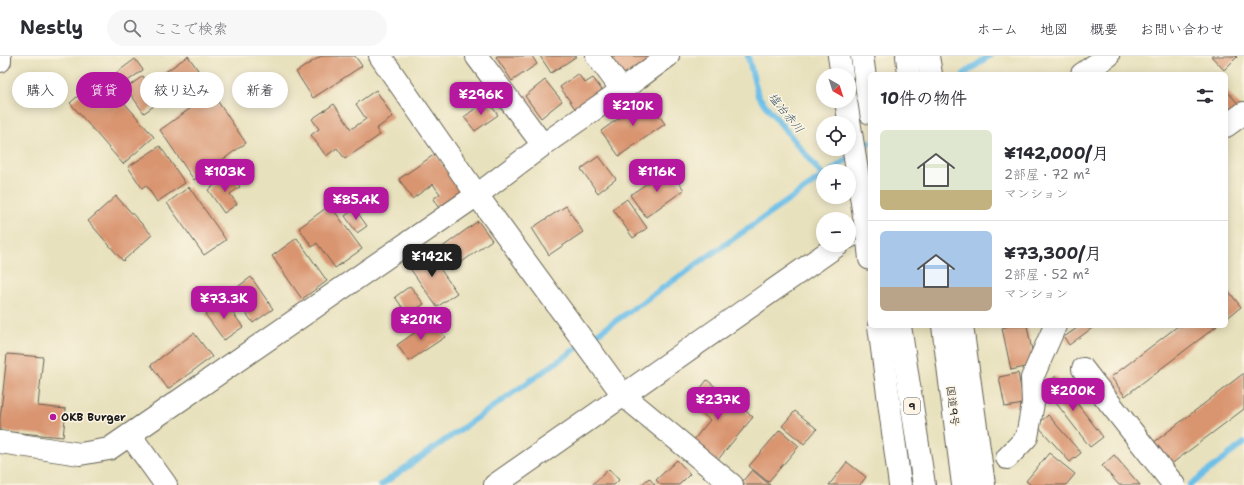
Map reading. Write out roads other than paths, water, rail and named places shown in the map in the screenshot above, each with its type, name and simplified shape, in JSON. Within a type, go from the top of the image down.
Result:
[{"type":"main road","points":[[0,56],[0,61]]},
{"type":"main road","points":[[380,56],[477,194],[623,395],[732,485]]},
{"type":"main road","points":[[597,56],[622,90]]},
{"type":"main road","points":[[0,442],[80,454],[109,449],[477,194],[543,144],[622,90],[668,56]]},
{"type":"main road","points":[[839,56],[841,68]]},
{"type":"main road","points":[[862,56],[868,98]]},
{"type":"main road","points":[[907,56],[909,72]]},
{"type":"main road","points":[[928,56],[931,72]]},
{"type":"main road","points":[[1085,72],[1108,56]]},
{"type":"main road","points":[[477,57],[543,144]]},
{"type":"main road","points":[[847,108],[864,240]]},
{"type":"main road","points":[[1228,125],[1244,113]]},
{"type":"main road","points":[[495,485],[828,252]]},
{"type":"main road","points":[[879,328],[900,485]]},
{"type":"main road","name":"9","points":[[900,328],[924,485]]},
{"type":"main road","name":"国道9号","points":[[943,328],[963,485]]},
{"type":"main road","points":[[962,328],[984,485]]},
{"type":"main road","points":[[1007,458],[1027,437],[1033,403],[1032,378],[1054,328]]},
{"type":"main road","points":[[1083,369],[1174,485]]},
{"type":"main road","points":[[130,435],[166,485]]},
{"type":"waterway","name":"塩冶赤川","points":[[748,56],[758,96],[816,167]]},
{"type":"waterway","name":"塩冶赤川","points":[[967,72],[989,56]]},
{"type":"waterway","name":"塩冶赤川","points":[[858,151],[868,144]]},
{"type":"waterway","name":"塩冶赤川","points":[[840,164],[850,157]]},
{"type":"waterway","points":[[381,485],[816,181]]},
{"type":"waterway","points":[[1190,485],[1244,443]]},
{"type":"place","name":"OKB Burger","points":[[53,417]]}]
